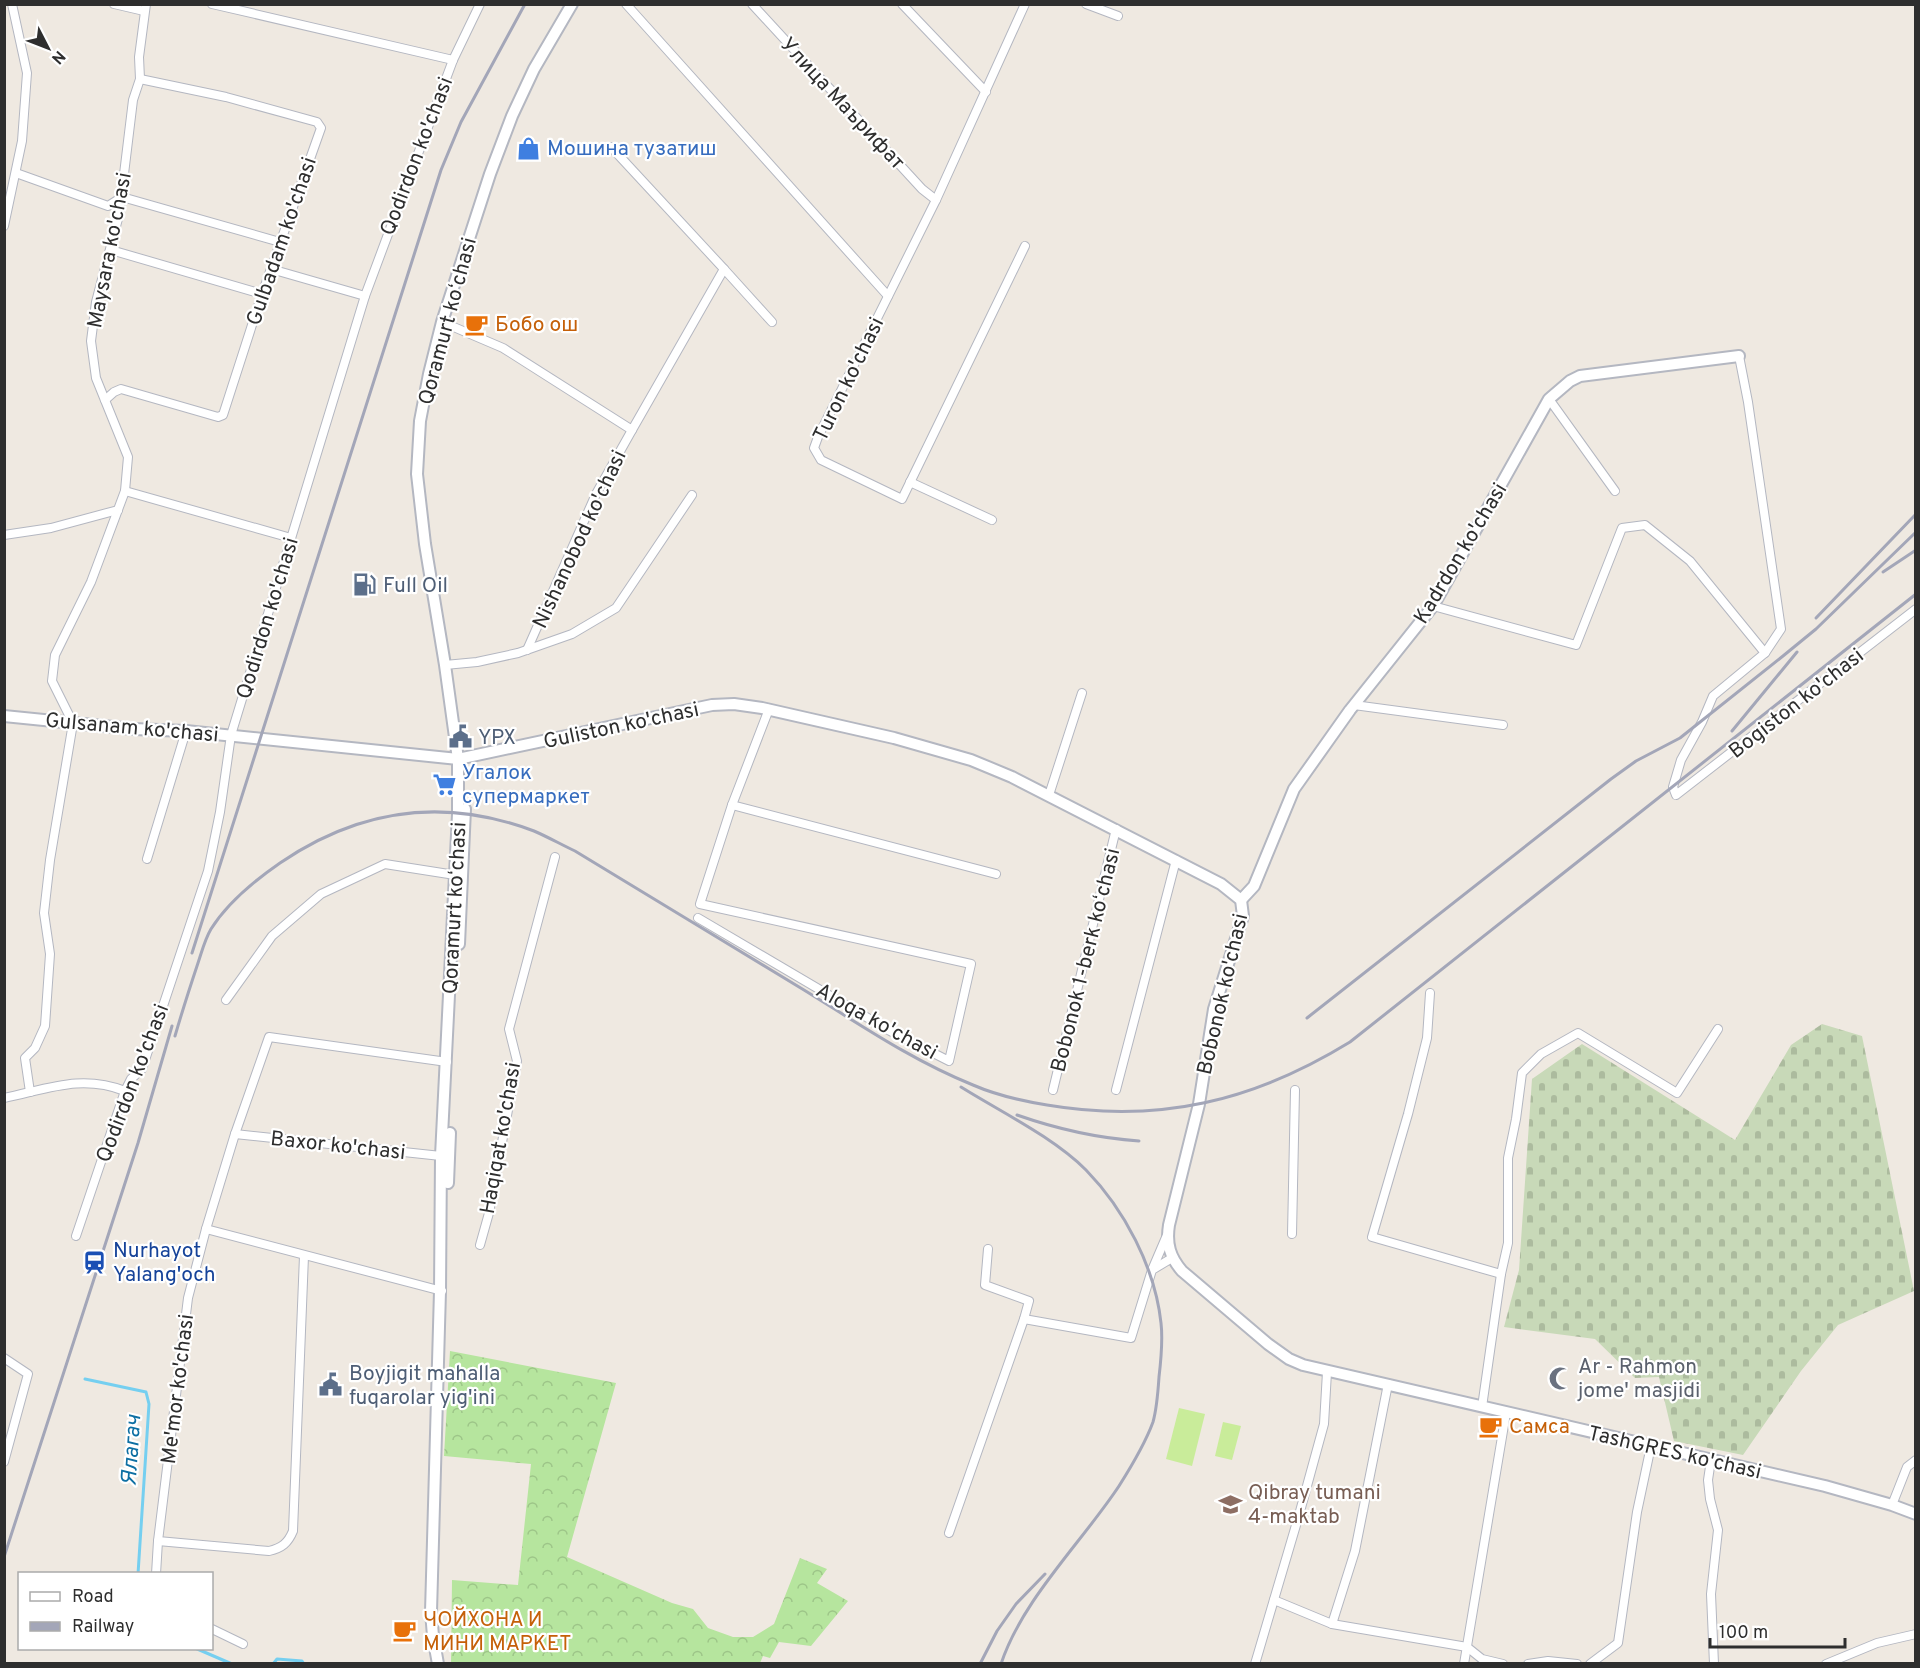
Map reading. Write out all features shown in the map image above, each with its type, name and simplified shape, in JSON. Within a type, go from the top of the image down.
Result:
[{"type":"main road","name":"Qoramurt koʻchasi","points":[[438,1661],[432,1624],[432,1566],[452,1062],[464,874],[465,815],[461,758],[448,665],[425,544],[417,465],[422,410],[445,323],[490,174],[512,116],[534,69],[572,4]]},
{"type":"main road","name":"Qoramurt koʻchasi","points":[[445,323],[495,174],[517,117],[537,72],[577,4]]},
{"type":"main road","name":"Kadrdon ko'chasi","points":[[1241,900],[1254,886],[1294,789],[1354,705],[1433,606],[1549,399],[1570,381],[1580,376],[1739,356]]},
{"type":"main road","name":"Guliston ko'chasi","points":[[260,740],[461,758],[712,705],[734,704],[769,709]]},
{"type":"main road","name":"Bobonok ko'chasi","points":[[769,709],[955,754],[994,769],[1176,860],[1221,884],[1241,900],[1243,916],[1214,1009],[1198,1104],[1168,1234],[1168,1246],[1172,1258]]},
{"type":"main road","name":"Gulsanam ko'chasi","points":[[4,716],[133,729],[231,735],[260,740]]},
{"type":"main road","name":"Qoramurt koʻchasi","points":[[442,1291],[441,1156],[461,758]]},
{"type":"main road","points":[[1172,1258],[1182,1271],[1275,1349],[1296,1362],[1327,1372]]},
{"type":"main road","name":"TashGRES ko'chasi","points":[[1327,1372],[1388,1384],[1825,1486],[1916,1514]]},
{"type":"street","points":[[4,226],[22,141],[27,73],[12,4]]},
{"type":"street","points":[[114,4],[145,8]]},
{"type":"street","points":[[212,4],[453,60]]},
{"type":"street","name":"Qodirdon ko'chasi","points":[[76,1236],[125,1091],[131,1080],[142,1069],[208,871],[220,812],[231,735],[364,296],[453,60],[480,4]]},
{"type":"street","points":[[626,4],[888,296]]},
{"type":"street","name":"Улица Маърифат","points":[[752,4],[921,189],[936,200]]},
{"type":"street","points":[[902,4],[986,92]]},
{"type":"street","name":"Turon ko'chasi","points":[[910,482],[902,499],[821,460],[814,448],[936,200],[1025,4]]},
{"type":"street","points":[[1086,4],[1118,16]]},
{"type":"street","name":"Maysara ko'chasi","points":[[73,723],[52,681],[55,655],[92,582],[124,491],[128,457],[96,378],[91,341],[96,302],[111,250],[122,197],[133,100],[140,79],[139,57],[145,8]]},
{"type":"street","name":"Gulbadam ko'chasi","points":[[105,400],[114,392],[122,389],[221,417],[321,128],[320,124],[226,97],[140,79]]},
{"type":"street","points":[[611,147],[772,322]]},
{"type":"street","points":[[16,173],[108,206],[122,197],[280,242]]},
{"type":"street","points":[[992,520],[910,482],[1025,246]]},
{"type":"street","points":[[111,250],[262,294]]},
{"type":"street","points":[[271,269],[364,296]]},
{"type":"street","name":"Nishanobod ko'chasi","points":[[527,650],[596,494],[724,269]]},
{"type":"street","name":"Nishanobod ko'chasi","points":[[445,323],[503,348],[632,430]]},
{"type":"street","points":[[1433,606],[1576,645],[1622,528],[1645,525],[1690,561],[1765,653],[1781,629],[1748,402],[1739,356]]},
{"type":"street","points":[[1549,399],[1615,491]]},
{"type":"street","points":[[124,491],[291,538]]},
{"type":"street","points":[[448,665],[477,662],[527,650],[572,634],[616,608],[692,495]]},
{"type":"street","points":[[4,535],[51,528],[118,510]]},
{"type":"street","name":"Bogiston ko'chasi","points":[[1765,653],[1713,696],[1681,760],[1673,787],[1676,795],[1916,609]]},
{"type":"street","points":[[1049,795],[1082,693]]},
{"type":"street","points":[[1354,705],[1503,725]]},
{"type":"street","points":[[769,709],[732,805],[996,874]]},
{"type":"street","points":[[30,1092],[26,1058],[35,1048],[45,1026],[50,954],[44,913],[50,860],[73,723]]},
{"type":"street","points":[[147,860],[186,731]]},
{"type":"street","name":"Aloqa ko'chasi","points":[[698,918],[890,1031],[949,1061],[970,964],[700,904],[732,805]]},
{"type":"street","name":"Bobonok 1-berk koʻchasi","points":[[1053,1090],[1116,829]]},
{"type":"street","name":"Haqiqat ko'chasi","points":[[480,1245],[489,1213],[517,1061],[509,1029],[555,857]]},
{"type":"street","points":[[1116,1090],[1176,860]]},
{"type":"street","points":[[226,1000],[272,936],[321,894],[385,864],[455,875]]},
{"type":"street","points":[[1430,993],[1427,1038],[1408,1114],[1372,1237],[1501,1274]]},
{"type":"street","points":[[1482,1407],[1501,1274],[1508,1243],[1508,1158],[1522,1073],[1541,1054],[1578,1033],[1677,1094],[1718,1029]]},
{"type":"street","name":"Me'mor ko'chasi","points":[[156,1572],[158,1540],[188,1298],[235,1134],[269,1037],[447,1062]]},
{"type":"street","points":[[4,1098],[54,1086],[83,1082],[105,1084],[125,1091]]},
{"type":"street","points":[[1292,1234],[1295,1090]]},
{"type":"street","name":"Baxor ko'chasi","points":[[235,1134],[441,1156]]},
{"type":"street","points":[[206,1229],[442,1291]]},
{"type":"street","points":[[1024,1319],[1131,1338],[1152,1270],[1168,1234]]},
{"type":"street","points":[[949,1533],[1029,1301],[985,1285],[988,1249]]},
{"type":"street","points":[[158,1540],[269,1551],[279,1549],[289,1541],[293,1531],[304,1256]]},
{"type":"street","points":[[1152,1270],[1172,1258]]},
{"type":"street","points":[[4,1358],[28,1374],[4,1462]]},
{"type":"street","points":[[1255,1664],[1324,1424],[1327,1372]]},
{"type":"street","points":[[1332,1624],[1355,1551],[1388,1384]]},
{"type":"street","points":[[1464,1664],[1506,1413]]},
{"type":"street","points":[[1590,1664],[1618,1643],[1637,1512],[1651,1446]]},
{"type":"street","points":[[1711,1460],[1708,1480],[1718,1530],[1711,1594],[1714,1664]]},
{"type":"street","points":[[1892,1505],[1907,1467],[1916,1460]]},
{"type":"street","points":[[1274,1600],[1332,1624],[1467,1647],[1482,1659],[1503,1664]]},
{"type":"street","points":[[213,1629],[243,1644]]},
{"type":"street","points":[[1826,1664],[1876,1643],[1916,1634]]},
{"type":"street","points":[[1528,1664],[1548,1661],[1577,1664]]},
{"type":"green space","points":[[1822,1024],[1862,1036],[1914,1291],[1838,1325],[1801,1371],[1743,1455],[1674,1441],[1659,1377],[1635,1378],[1595,1339],[1504,1327],[1519,1270],[1532,1079],[1582,1044],[1735,1140],[1791,1045]]},
{"type":"green space","points":[[450,1351],[616,1383],[567,1557],[672,1603],[693,1609],[708,1628],[733,1637],[753,1637],[774,1624],[800,1558],[827,1569],[817,1583],[848,1601],[811,1646],[779,1642],[770,1658],[763,1656],[760,1663],[451,1663],[452,1580],[518,1585],[531,1464],[444,1456]]},
{"type":"green space","points":[[1179,1408],[1205,1414],[1192,1466],[1166,1459]]},
{"type":"green space","points":[[1223,1422],[1241,1426],[1232,1460],[1215,1456]]},
{"type":"waterway","name":"Ялагач","points":[[85,1379],[146,1392],[149,1404],[138,1572]]},
{"type":"waterway","name":"Ялагач","points":[[200,1650],[232,1664]]},
{"type":"waterway","name":"Ялагач","points":[[273,1664],[277,1659],[302,1661],[304,1664]]},
{"type":"railway","points":[[192,953],[441,170],[461,122],[525,4]]},
{"type":"railway","points":[[1816,618],[1916,514]]},
{"type":"railway","points":[[1307,1018],[1611,779],[1636,761],[1680,738],[1783,656],[1816,629],[1916,532]]},
{"type":"railway","points":[[1883,572],[1916,550]]},
{"type":"railway","points":[[175,1036],[209,933],[225,910],[251,885],[280,863],[340,830],[371,820],[403,814],[435,812],[467,814],[500,820],[534,831],[575,851],[887,1041],[929,1065],[982,1089],[1028,1102],[1088,1110],[1167,1109],[1204,1103],[1241,1093],[1278,1079],[1350,1042],[1916,594]]},
{"type":"railway","points":[[1732,731],[1797,652]]},
{"type":"railway","points":[[4,1557],[138,1143],[172,1026]]},
{"type":"railway","points":[[961,1087],[1058,1147],[1073,1158],[1100,1185],[1125,1221],[1145,1260],[1158,1302],[1162,1330],[1156,1406],[1146,1439],[1119,1486],[1023,1617],[1001,1664]]},
{"type":"railway","points":[[1017,1115],[1077,1132],[1139,1141]]},
{"type":"railway","points":[[980,1664],[997,1631],[1016,1604],[1045,1574]]},
{"type":"place","name":"Мошина тузатиш","points":[[529,148]]},
{"type":"place","name":"Бобо ош","points":[[477,324]]},
{"type":"place","name":"Full Oil","points":[[365,585]]},
{"type":"place","name":"YPX","points":[[460,737]]},
{"type":"place","name":"Угалок супермаркет","points":[[444,784]]},
{"type":"place","name":"Nurhayot Yalang'och","points":[[95,1262]]},
{"type":"place","name":"Ar - Rahmon jome' masjidi","points":[[1560,1378]]},
{"type":"place","name":"Boyjigit mahalla fuqarolar yig'ini","points":[[331,1385]]},
{"type":"place","name":"Самса","points":[[1491,1426]]},
{"type":"place","name":"Qibray tumani 4-maktab","points":[[1230,1504]]},
{"type":"place","name":"ЧОЙХОНА И МИНИ МАРКЕТ","points":[[405,1631]]}]
